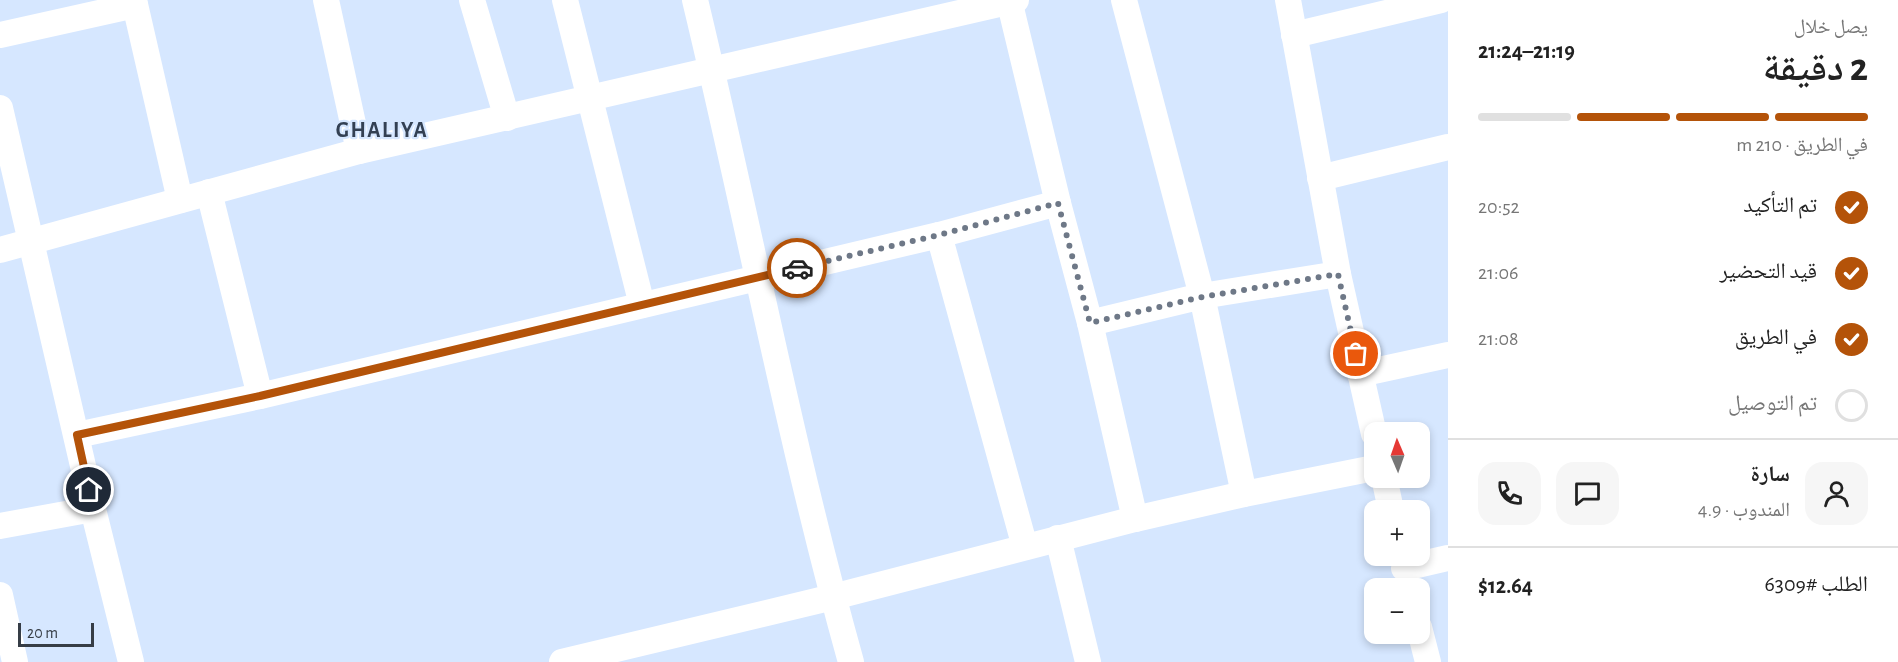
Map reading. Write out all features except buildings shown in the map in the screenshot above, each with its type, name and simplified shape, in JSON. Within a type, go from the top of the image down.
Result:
[{"type":"street","points":[[326,0],[360,151]]},
{"type":"street","points":[[472,0],[507,118]]},
{"type":"street","points":[[565,0],[642,305]]},
{"type":"street","points":[[695,0],[757,277],[833,597],[852,662]]},
{"type":"street","points":[[1124,0],[1202,297],[1244,494]]},
{"type":"street","points":[[1288,0],[1338,274],[1371,422]]},
{"type":"street","points":[[1294,35],[1441,0]]},
{"type":"street","points":[[0,250],[360,151],[1011,1],[1058,203],[1090,323],[1135,519]]},
{"type":"street","points":[[0,35],[134,3],[180,200]]},
{"type":"street","points":[[0,108],[131,662]]},
{"type":"street","points":[[1320,178],[1448,147]]},
{"type":"street","points":[[209,192],[260,396]]},
{"type":"street","points":[[77,435],[260,396],[939,235],[1058,203]]},
{"type":"street","points":[[939,235],[1025,547]]},
{"type":"street","points":[[1090,323],[1202,297],[1338,274]]},
{"type":"street","points":[[1360,374],[1448,355]]},
{"type":"street","points":[[562,662],[833,597],[1135,519],[1364,470]]},
{"type":"street","points":[[0,526],[93,509]]},
{"type":"street","points":[[1058,538],[1088,662]]},
{"type":"street","points":[[1405,570],[1448,558]]},
{"type":"street","points":[[0,595],[15,662]]},
{"type":"street","points":[[1423,644],[1428,662]]},
{"type":"way so far","points":[[797,268],[939,235],[1058,203],[1090,323],[1202,297],[1338,274],[1356,354]]},
{"type":"district","name":"GHALIYA","points":[[382,130]]},
{"type":"route","points":[[89,490],[77,435],[260,396],[797,268]]}]
